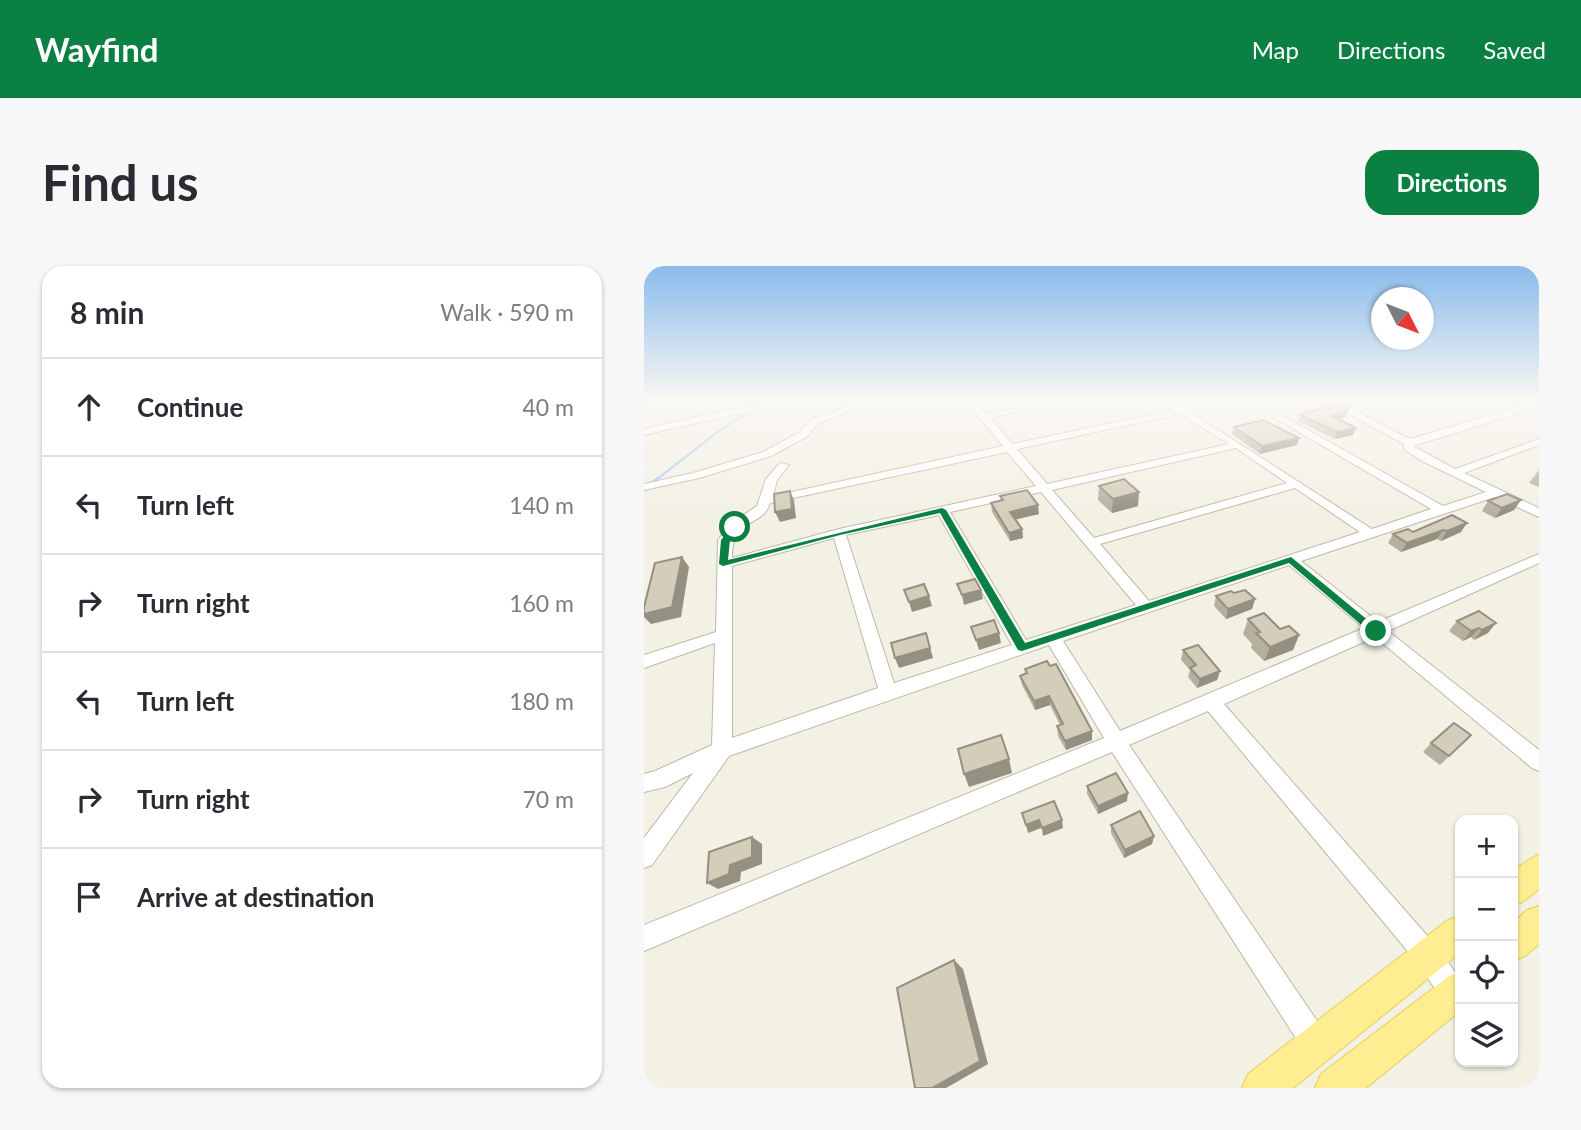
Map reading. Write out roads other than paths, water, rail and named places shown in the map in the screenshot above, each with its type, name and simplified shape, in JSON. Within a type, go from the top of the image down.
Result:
[{"type":"main road","points":[[1518,886],[1539,869]]},
{"type":"main road","points":[[1517,941],[1539,922]]},
{"type":"main road","points":[[1262,1088],[1455,936]]},
{"type":"main road","points":[[1335,1088],[1455,993]]},
{"type":"street","points":[[644,487],[695,476],[767,454],[798,437]]},
{"type":"street","points":[[1001,437],[1144,606]]},
{"type":"street","points":[[765,501],[1059,437]]},
{"type":"street","points":[[1225,437],[1370,533]]},
{"type":"street","points":[[1313,437],[1441,510]]},
{"type":"street","points":[[1399,437],[1409,443],[1429,437]]},
{"type":"street","points":[[1452,473],[1539,442]]},
{"type":"street","points":[[1409,443],[1408,447],[1416,453],[1452,473],[1539,513]]},
{"type":"street","points":[[723,564],[839,533],[1238,445]]},
{"type":"street","points":[[644,857],[722,750],[725,540],[763,508],[772,479],[784,465]]},
{"type":"street","points":[[1090,542],[1296,484]]},
{"type":"street","points":[[644,783],[658,780],[722,750],[888,692],[1494,493]]},
{"type":"street","points":[[942,510],[1022,648]]},
{"type":"street","points":[[839,533],[888,692]]},
{"type":"street","points":[[644,938],[1211,702],[1539,558]]},
{"type":"street","points":[[1291,560],[1539,762]]},
{"type":"street","points":[[644,662],[724,635]]},
{"type":"street","points":[[1053,638],[1116,741],[1316,1044]]},
{"type":"street","points":[[1211,702],[1455,989]]},
{"type":"waterway","points":[[656,480],[711,437]]},
{"type":"waterway","points":[[644,489],[658,478]]}]
